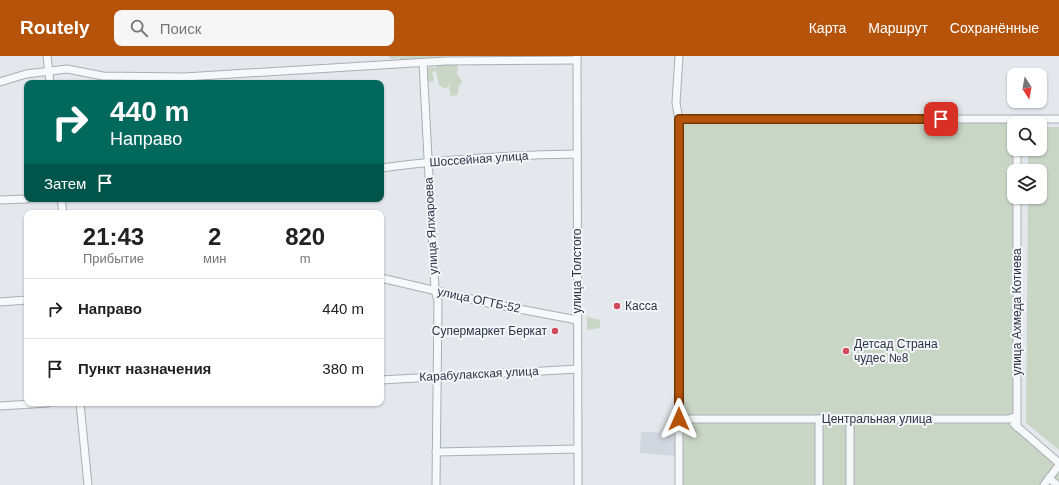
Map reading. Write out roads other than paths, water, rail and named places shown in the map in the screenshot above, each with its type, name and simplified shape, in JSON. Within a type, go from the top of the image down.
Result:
[{"type":"street","points":[[47,56],[50,80]]},
{"type":"street","points":[[679,56],[676,103],[679,119],[679,485]]},
{"type":"street","points":[[0,82],[26,74],[67,68],[103,76],[126,78],[184,77],[423,63],[577,58]]},
{"type":"street","name":"улица Толстого","points":[[577,58],[578,485]]},
{"type":"street","name":"улица Ялхароева","points":[[423,63],[435,290],[438,301],[436,485]]},
{"type":"street","points":[[679,119],[1007,121]]},
{"type":"street","points":[[1047,120],[1059,119]]},
{"type":"street","name":"Шоссейная улица","points":[[384,168],[507,155],[577,154]]},
{"type":"street","points":[[0,200],[24,198]]},
{"type":"street","name":"улица Ахмеда Котиева","points":[[1017,204],[1017,427]]},
{"type":"street","name":"улица ОГТБ-52","points":[[384,279],[488,303],[577,320]]},
{"type":"street","points":[[0,302],[24,300]]},
{"type":"street","name":"Карабулакская улица","points":[[384,380],[578,369]]},
{"type":"street","points":[[0,406],[24,404]]},
{"type":"street","points":[[80,406],[88,485]]},
{"type":"street","name":"Центральная улица","points":[[679,419],[1007,419],[1017,416]]},
{"type":"street","points":[[819,419],[820,485]]},
{"type":"street","points":[[850,419],[850,485]]},
{"type":"street","points":[[1007,419],[1059,464],[1044,485]]},
{"type":"street","points":[[436,452],[578,449]]},
{"type":"street","points":[[1049,478],[1058,485]]},
{"type":"place","name":"Касса","points":[[617,306]]},
{"type":"place","name":"Супермаркет Беркат","points":[[555,331]]},
{"type":"place","name":"Детсад Страна чудес №8","points":[[846,351]]}]
